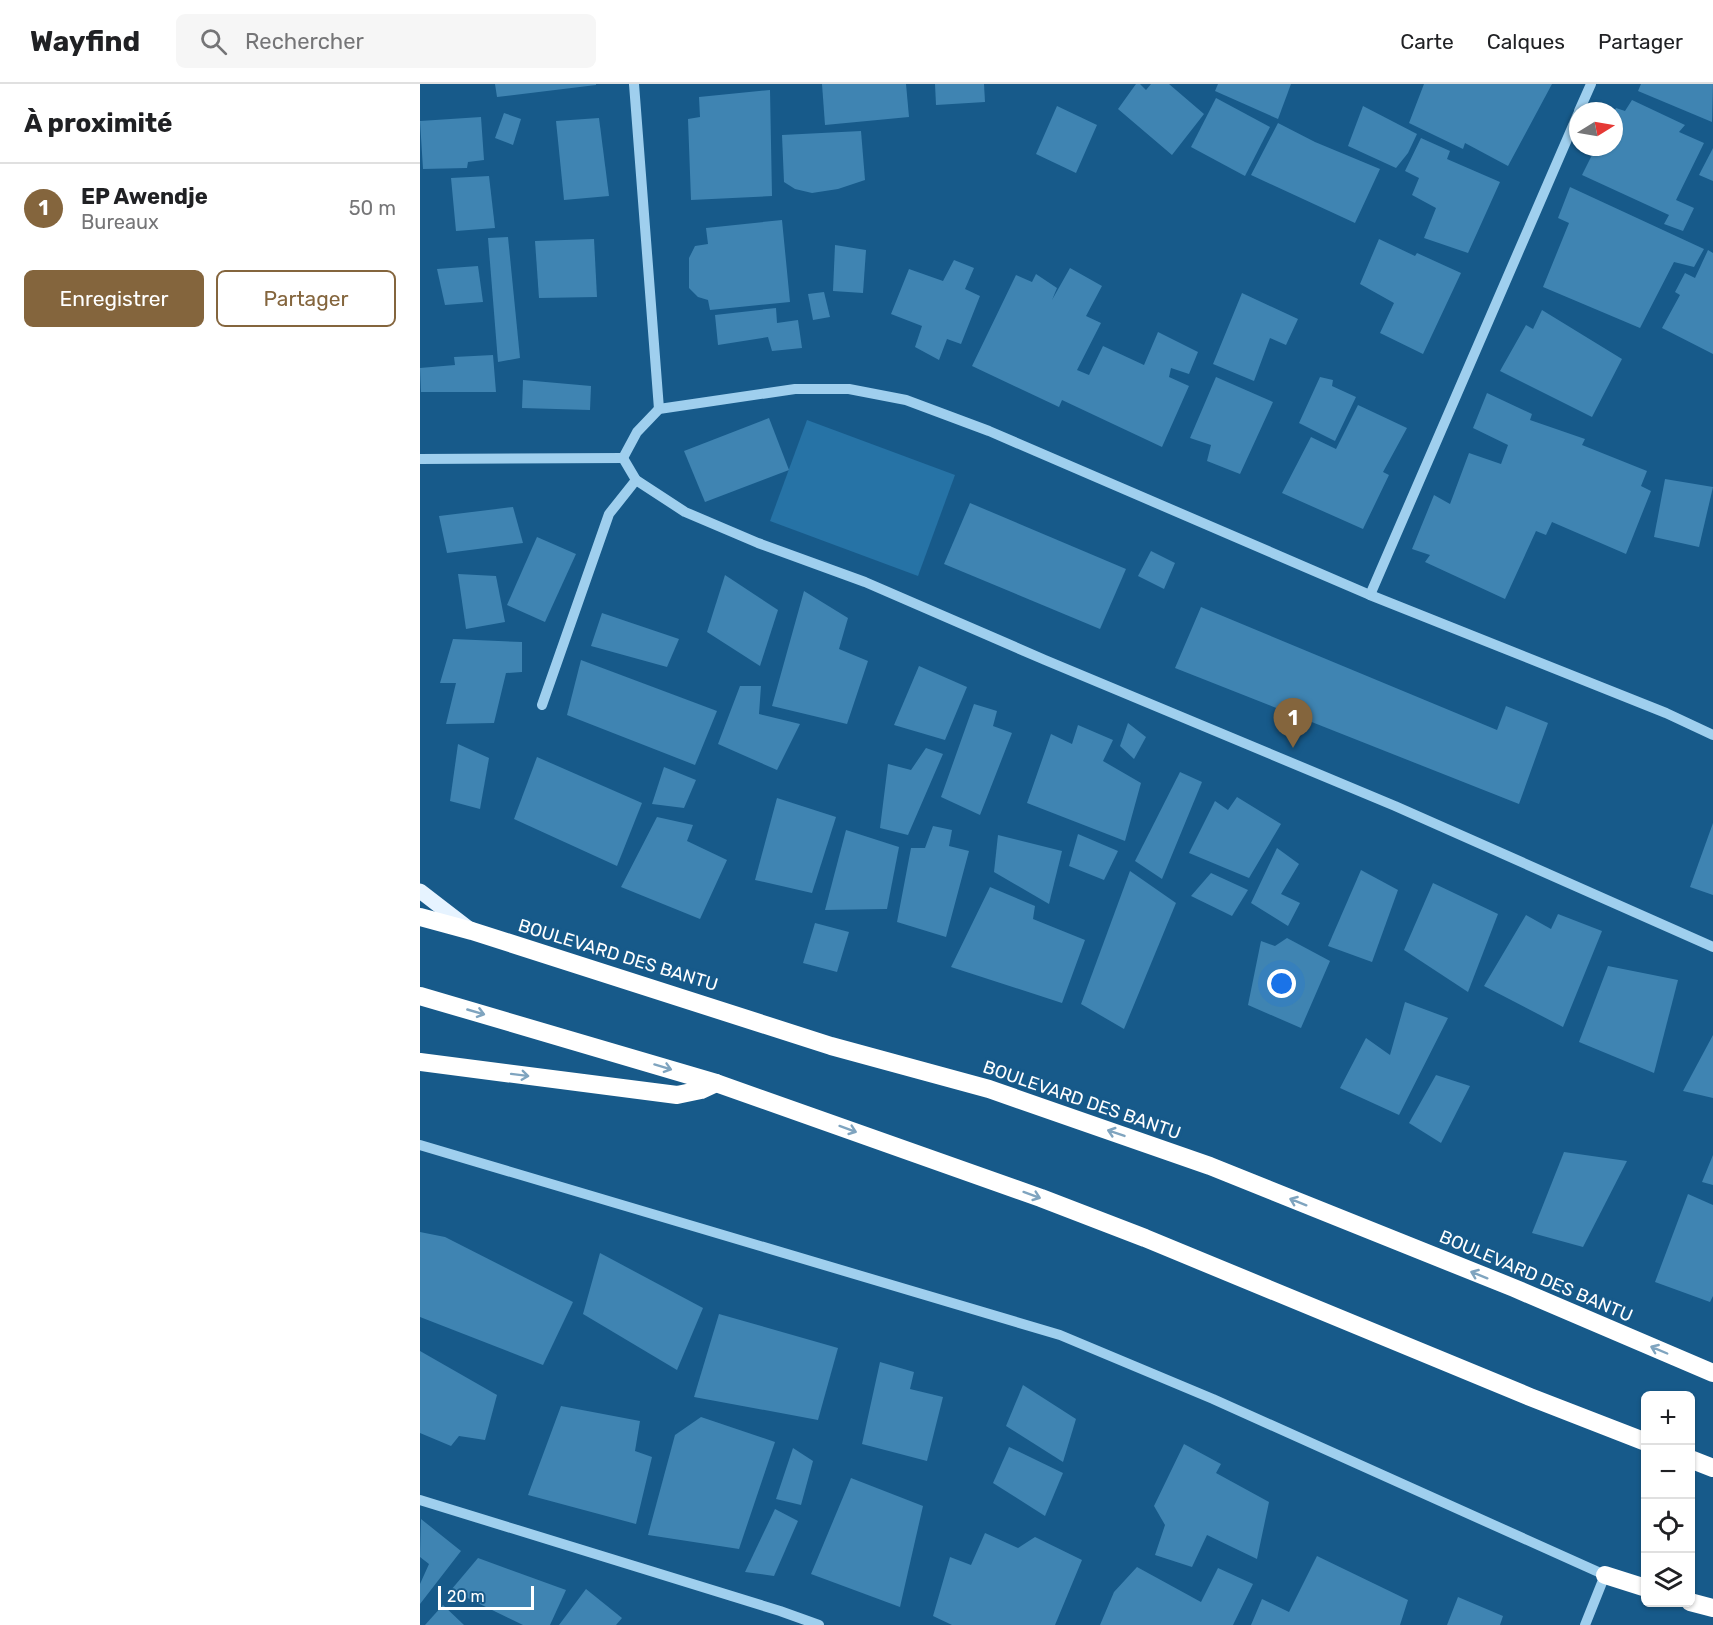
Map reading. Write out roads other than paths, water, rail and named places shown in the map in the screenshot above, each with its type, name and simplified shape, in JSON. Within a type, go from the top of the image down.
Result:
[{"type":"highway","name":"BOULEVARD DES BANTU","points":[[420,917],[729,1012],[831,1046],[989,1089],[1210,1166],[1514,1288],[1713,1373]]},
{"type":"highway","points":[[420,996],[716,1083],[1030,1194],[1145,1238],[1530,1397],[1641,1440]]},
{"type":"highway","points":[[420,1062],[677,1095],[701,1090],[716,1083]]},
{"type":"highway","points":[[1695,1462],[1713,1468]]},
{"type":"highway","points":[[1605,1575],[1641,1586]]},
{"type":"highway","points":[[1695,1603],[1713,1608]]},
{"type":"main road","points":[[420,891],[472,932]]},
{"type":"street","points":[[634,84],[659,409]]},
{"type":"street","points":[[1583,102],[1591,84]]},
{"type":"street","points":[[1370,595],[1569,135]]},
{"type":"street","points":[[623,458],[637,432],[659,409],[795,389],[849,389],[906,400],[999,435],[1370,595],[1666,713],[1713,735]]},
{"type":"street","points":[[420,459],[623,458]]},
{"type":"street","points":[[623,458],[636,480],[685,512],[758,543],[865,582],[1056,665],[1395,806],[1713,947]]},
{"type":"street","points":[[543,705],[609,514],[636,480]]},
{"type":"street","points":[[420,1145],[1060,1335],[1214,1399],[1605,1575],[1585,1625]]},
{"type":"street","points":[[420,1500],[819,1625]]},
{"type":"place","name":"EP Awendje","points":[[1293,748]]}]
